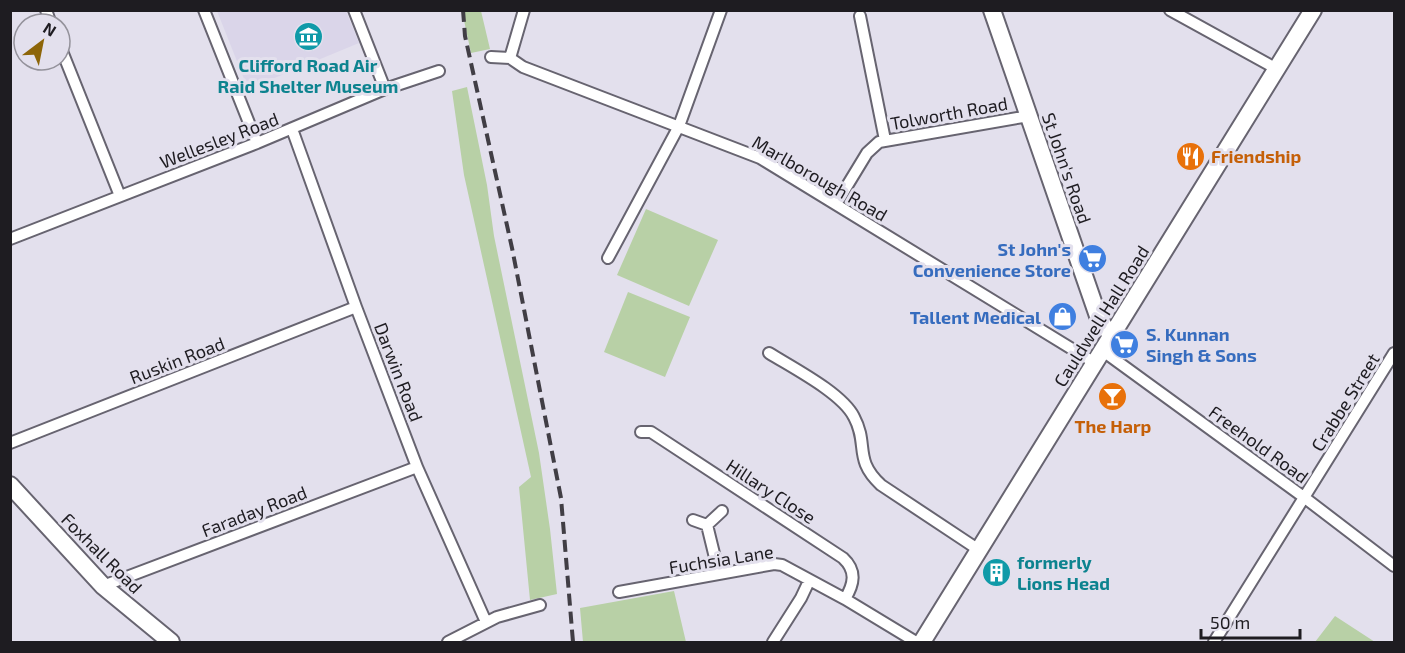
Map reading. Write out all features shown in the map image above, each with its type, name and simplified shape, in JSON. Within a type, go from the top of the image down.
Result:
[{"type":"street","points":[[204,10],[257,143]]},
{"type":"street","points":[[354,10],[385,89]]},
{"type":"street","points":[[491,57],[510,58],[524,10]]},
{"type":"street","points":[[608,258],[679,126],[721,10]]},
{"type":"street","name":"St John's Road","points":[[992,10],[1098,316],[1105,328],[1113,334]]},
{"type":"street","points":[[1170,10],[1277,69]]},
{"type":"street","name":"Cauldwell Hall Road","points":[[922,642],[1313,10]]},
{"type":"street","points":[[860,16],[885,140]]},
{"type":"street","name":"Marlborough Road","points":[[510,58],[523,67],[753,155],[1099,357]]},
{"type":"street","name":"Wellesley Road","points":[[10,239],[292,129],[385,89],[439,71]]},
{"type":"street","points":[[70,72],[120,196]]},
{"type":"street","name":"Tolworth Road","points":[[836,204],[867,153],[873,146],[885,140],[1029,116]]},
{"type":"street","name":"Darwin Road","points":[[292,129],[356,308],[417,467],[486,622]]},
{"type":"street","name":"Ruskin Road","points":[[10,443],[356,308]]},
{"type":"street","points":[[769,353],[846,405],[860,431],[864,463],[881,485],[980,550]]},
{"type":"street","name":"Crabbe Street","points":[[1214,642],[1395,353]]},
{"type":"street","name":"Freehold Road","points":[[1099,357],[1305,498],[1395,566]]},
{"type":"street","name":"Hillary Close","points":[[641,432],[651,432],[843,558],[851,567],[853,576],[852,587],[845,599]]},
{"type":"street","name":"Faraday Road","points":[[103,586],[417,467]]},
{"type":"street","name":"Foxhall Road","points":[[10,485],[103,586],[171,642]]},
{"type":"street","points":[[707,525],[722,511]]},
{"type":"street","points":[[693,520],[707,525]]},
{"type":"street","points":[[707,525],[719,574]]},
{"type":"street","name":"Fuchsia Lane","points":[[619,592],[774,564],[786,567],[845,599],[916,642]]},
{"type":"street","points":[[773,642],[809,581]]},
{"type":"street","points":[[448,642],[510,612],[540,605]]},
{"type":"shaded area","points":[[217,11],[346,11],[359,43],[248,89]]},
{"type":"green space","points":[[462,11],[481,11],[490,49],[471,53]]},
{"type":"green space","points":[[467,87],[487,185],[494,236],[539,453],[550,529],[557,594],[530,600],[519,487],[531,477],[464,175],[452,91]]},
{"type":"green space","points":[[646,209],[718,240],[689,306],[617,275]]},
{"type":"green space","points":[[628,292],[690,317],[665,377],[604,352]]},
{"type":"green space","points":[[674,591],[686,642],[583,642],[580,608]]},
{"type":"green space","points":[[1335,616],[1375,642],[1315,642]]},
{"type":"railway","points":[[463,10],[465,36],[512,248],[561,498],[573,642]]},
{"type":"place","name":"Clifford Road Air Raid Shelter Museum","points":[[308,36]]},
{"type":"place","name":"Friendship","points":[[1190,156]]},
{"type":"place","name":"St John's Convenience Store","points":[[1092,259]]},
{"type":"place","name":"Tallent Medical","points":[[1062,317]]},
{"type":"place","name":"S. Kunnan Singh & Sons","points":[[1125,344]]},
{"type":"place","name":"The Harp","points":[[1113,397]]},
{"type":"place","name":"formerly Lions Head","points":[[996,572]]}]
